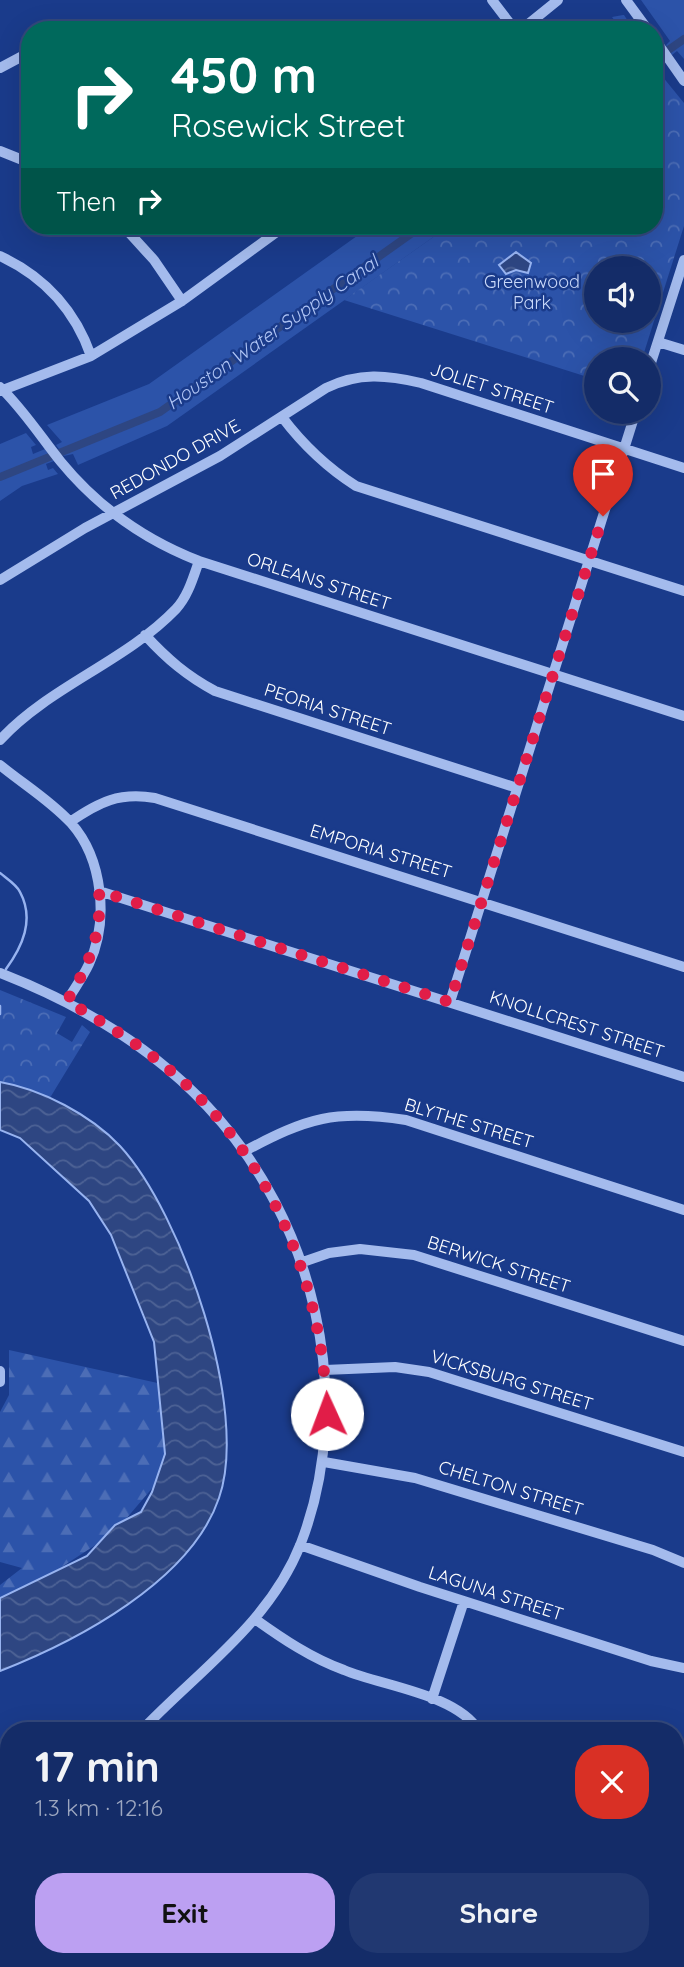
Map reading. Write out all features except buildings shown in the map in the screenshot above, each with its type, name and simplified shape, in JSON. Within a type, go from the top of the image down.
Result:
[{"type":"street","points":[[492,0],[510,21]]},
{"type":"street","points":[[530,21],[558,0]]},
{"type":"street","points":[[626,0],[641,21]]},
{"type":"street","points":[[663,50],[684,81]]},
{"type":"street","points":[[0,68],[21,57]]},
{"type":"street","points":[[0,151],[21,159]]},
{"type":"street","points":[[131,235],[154,261],[182,301]]},
{"type":"street","points":[[1,389],[92,356],[182,301],[273,235]]},
{"type":"street","points":[[0,256],[19,265],[50,289],[82,329],[92,356]]},
{"type":"street","points":[[656,347],[684,260]]},
{"type":"street","points":[[658,342],[684,350]]},
{"type":"street","name":"REDONDO DRIVE","points":[[0,580],[114,513],[220,456],[343,380],[369,376]]},
{"type":"street","name":"JOLIET STREET","points":[[369,376],[421,383],[684,468]]},
{"type":"street","name":"ORLEANS STREET","points":[[1,389],[88,491],[114,513],[168,549],[684,716]]},
{"type":"street","points":[[282,418],[321,461],[356,486],[684,592]]},
{"type":"street","points":[[450,1002],[632,424]]},
{"type":"street","points":[[0,740],[29,712],[145,635],[177,608],[190,588],[199,561]]},
{"type":"street","name":"PEORIA STREET","points":[[145,635],[169,662],[192,679],[215,691],[517,788]]},
{"type":"street","points":[[0,765],[70,822],[88,846],[99,891],[98,937],[89,964],[67,1001]]},
{"type":"street","name":"EMPORIA STREET","points":[[70,822],[96,803],[113,796],[155,798],[684,967]]},
{"type":"street","name":"KNOLLCREST STREET","points":[[99,891],[684,1077]]},
{"type":"street","points":[[0,973],[67,1001],[150,1054],[182,1081],[245,1151],[265,1185],[300,1263],[313,1301],[325,1370],[324,1462],[300,1545],[255,1619],[207,1670],[151,1722]]},
{"type":"street","name":"BLYTHE STREET","points":[[245,1151],[300,1122],[340,1114],[367,1114],[406,1120],[684,1210]]},
{"type":"street","name":"BERWICK STREET","points":[[300,1263],[329,1253],[360,1249],[401,1253],[684,1341]]},
{"type":"street","name":"VICKSBURG STREET","points":[[325,1370],[395,1367],[429,1372],[684,1452]]},
{"type":"street","points":[[0,1371],[0,1382]]},
{"type":"street","name":"CHELTON STREET","points":[[324,1462],[356,1466],[440,1485],[653,1550],[684,1563]]},
{"type":"street","name":"LAGUNA STREET","points":[[300,1545],[651,1661],[684,1668]]},
{"type":"street","points":[[432,1699],[464,1601]]},
{"type":"street","points":[[255,1619],[292,1646],[344,1671],[432,1699],[458,1710],[470,1722]]},
{"type":"green space","points":[[641,0],[684,0],[684,59],[677,51],[672,55],[666,45],[670,41],[663,31],[663,21],[656,21]]},
{"type":"green space","points":[[624,15],[628,21],[615,21],[612,17]]},
{"type":"green space","name":"Greenwood Park","points":[[663,77],[684,103],[684,226],[661,299],[661,256],[584,256],[584,333],[650,333],[646,347],[584,347],[584,376],[344,300],[436,235],[663,235]]},
{"type":"green space","points":[[358,235],[436,235],[167,426],[78,465],[73,454],[64,456],[56,445],[62,442],[47,425],[149,384]]},
{"type":"green space","points":[[26,433],[36,445],[31,447],[33,454],[45,449],[54,461],[46,464],[48,470],[53,468],[58,474],[22,486],[0,501],[0,444]]},
{"type":"green space","points":[[0,990],[66,1017],[57,1033],[72,1042],[82,1025],[90,1032],[45,1106],[0,1093]]},
{"type":"green space","points":[[9,1350],[162,1384],[166,1472],[114,1533],[0,1607],[0,1585],[22,1568],[0,1562],[0,1412],[9,1395]]},
{"type":"water","points":[[516,252],[531,263],[528,273],[516,270],[506,274],[499,265]]},
{"type":"water","points":[[0,1082],[48,1097],[80,1114],[120,1146],[143,1177],[166,1217],[187,1264],[204,1314],[218,1366],[225,1415],[226,1460],[219,1498],[205,1528],[184,1556],[158,1581],[96,1625],[0,1671],[0,1598],[87,1556],[115,1525],[141,1512],[152,1492],[165,1454],[154,1342],[111,1235],[89,1201],[20,1138],[0,1130]]},
{"type":"waterway","name":"Houston Water Supply Canal","points":[[663,54],[684,39]]},
{"type":"waterway","name":"Houston Water Supply Canal","points":[[0,477],[160,412],[409,235]]},
{"type":"waterway","points":[[0,873],[19,889],[26,913],[25,933],[6,969]]},
{"type":"waterway","points":[[0,1006],[0,1014]]},
{"type":"route","points":[[327,1414],[325,1370],[313,1301],[280,1216],[245,1151],[208,1107],[150,1054],[67,1001],[89,964],[98,937],[101,909],[99,891],[450,1002],[603,516]]}]
